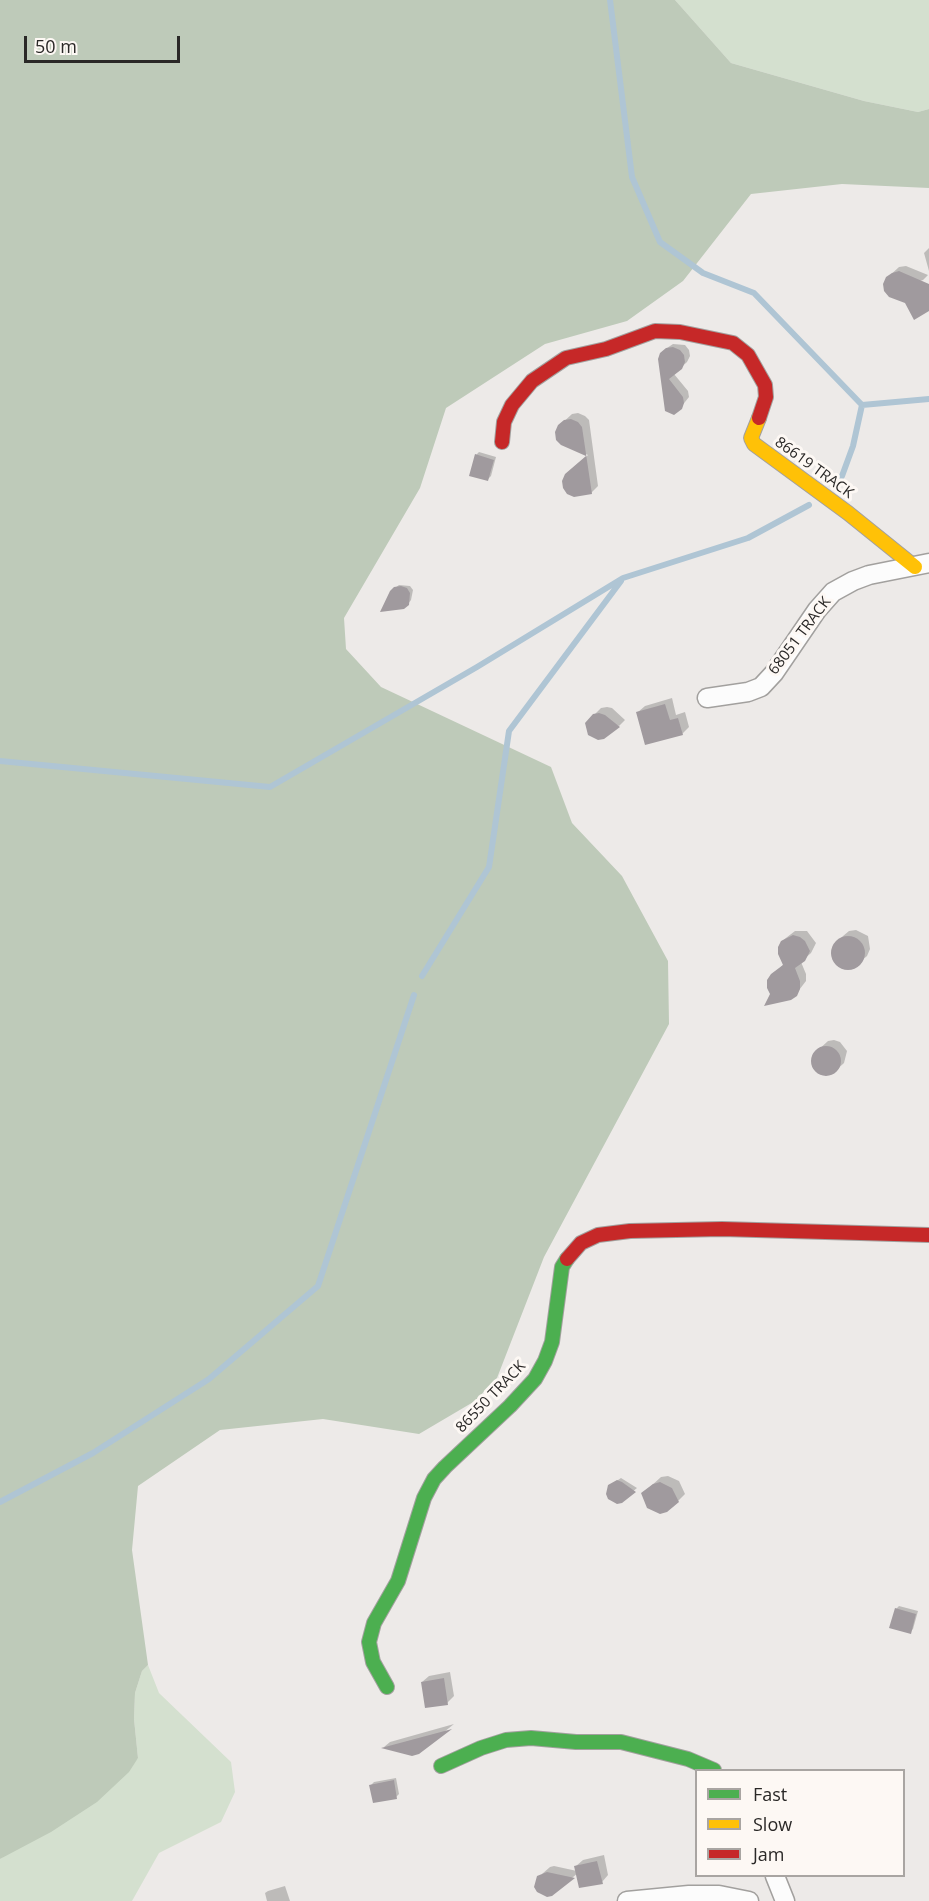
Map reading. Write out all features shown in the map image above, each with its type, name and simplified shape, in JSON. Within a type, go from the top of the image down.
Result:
[{"type":"street","name":"86619 TRACK","points":[[502,442],[504,422],[512,405],[532,381],[566,358],[606,349],[655,331],[680,332],[733,343],[748,355],[765,385],[766,397],[763,411],[751,438],[754,444],[922,565]]},
{"type":"street","name":"68051 TRACK","points":[[707,698],[748,692],[761,687],[774,673],[817,609],[833,592],[869,575],[922,565]]},
{"type":"street","name":"86550 TRACK","points":[[387,1687],[373,1662],[369,1642],[374,1623],[398,1581],[424,1498],[434,1479],[445,1467],[510,1406],[535,1379],[552,1342],[561,1267],[570,1253],[581,1243],[598,1235],[642,1231],[722,1229],[929,1235]]},
{"type":"street","points":[[441,1766],[481,1748],[506,1740],[531,1738],[621,1742],[688,1759],[712,1769]]},
{"type":"street","points":[[776,1877],[785,1901]]},
{"type":"street","points":[[627,1901],[688,1895],[719,1895],[749,1901]]},
{"type":"green space","points":[[0,0],[675,0],[731,63],[864,101],[918,112],[929,109],[929,188],[842,184],[751,194],[683,281],[627,321],[545,344],[446,408],[420,488],[344,618],[346,649],[381,687],[551,767],[572,823],[622,876],[668,961],[669,1024],[544,1257],[497,1378],[475,1401],[419,1434],[323,1419],[220,1430],[138,1486],[132,1550],[148,1665],[142,1671],[135,1693],[134,1719],[138,1758],[129,1772],[97,1802],[51,1832],[0,1859]]},
{"type":"green space","points":[[675,0],[929,0],[929,109],[918,112],[864,101],[731,63]]},
{"type":"green space","points":[[148,1665],[159,1693],[231,1762],[235,1792],[221,1822],[159,1853],[132,1901],[0,1901],[0,1859],[138,1758],[134,1719],[135,1693],[142,1671]]},
{"type":"building","points":[[899,271],[929,284],[929,311],[914,320],[905,303],[889,297],[884,291],[883,284],[886,277]]},
{"type":"building","points":[[673,347],[684,355],[685,362],[682,369],[669,379],[683,397],[684,403],[682,409],[674,415],[665,411],[658,359],[660,353],[666,348]]},
{"type":"building","points":[[571,419],[582,427],[592,494],[574,497],[567,494],[562,481],[565,474],[586,456],[561,445],[556,440],[555,432],[564,420]]},
{"type":"building","points":[[475,454],[494,460],[488,481],[469,476]]},
{"type":"building","points":[[394,587],[407,588],[410,593],[409,605],[404,609],[380,612],[390,591]]},
{"type":"building","points":[[665,704],[670,720],[678,718],[683,735],[645,745],[636,712]]},
{"type":"building","points":[[599,713],[620,727],[604,739],[598,740],[588,735],[585,723],[593,714]]},
{"type":"building","points":[[793,935],[805,941],[810,951],[805,961],[795,968],[800,981],[800,989],[797,996],[791,1000],[764,1006],[770,994],[767,980],[783,965],[778,954],[778,947],[781,941]]},
{"type":"building","points":[[848,936],[860,941],[865,953],[860,965],[848,970],[836,965],[831,953],[836,941]]},
{"type":"building","points":[[826,1046],[837,1050],[841,1061],[837,1072],[826,1076],[815,1072],[811,1061],[815,1050]]},
{"type":"building","points":[[617,1480],[636,1492],[622,1503],[617,1504],[608,1499],[606,1494],[608,1485]]},
{"type":"building","points":[[660,1482],[672,1488],[679,1502],[667,1512],[660,1514],[647,1508],[641,1493]]},
{"type":"building","points":[[895,1608],[916,1614],[911,1634],[889,1628]]},
{"type":"building","points":[[444,1678],[448,1705],[425,1708],[421,1682]]},
{"type":"building","points":[[452,1729],[419,1754],[412,1756],[381,1748]]},
{"type":"building","points":[[394,1780],[397,1799],[373,1803],[369,1785]]},
{"type":"building","points":[[597,1861],[603,1884],[579,1888],[574,1866]]},
{"type":"building","points":[[547,1872],[575,1878],[552,1896],[547,1897],[537,1892],[534,1887],[537,1876]]},
{"type":"waterway","points":[[610,0],[632,177],[660,242],[703,273],[754,293],[862,405]]},
{"type":"waterway","points":[[834,486],[842,476],[853,446],[862,405],[929,399]]},
{"type":"waterway","points":[[0,761],[270,787],[477,667],[623,578],[748,538],[809,505]]},
{"type":"waterway","points":[[422,976],[489,867],[509,731],[621,581]]},
{"type":"waterway","points":[[0,1502],[93,1453],[209,1379],[318,1286],[414,995]]},
{"type":"traffic: fast","points":[[387,1687],[373,1662],[369,1642],[374,1623],[398,1581],[424,1498],[434,1479],[445,1467],[510,1406],[535,1379],[552,1342],[562,1267],[567,1259]]},
{"type":"traffic: fast","points":[[441,1766],[481,1748],[506,1740],[531,1738],[576,1742],[621,1742],[688,1759],[712,1769]]},
{"type":"traffic: slow","points":[[759,418],[751,438],[754,444],[848,513],[915,567]]},
{"type":"traffic: jam","points":[[502,442],[504,422],[512,405],[532,381],[566,358],[606,349],[655,331],[680,332],[733,343],[748,355],[765,385],[766,397],[759,418]]},
{"type":"traffic: jam","points":[[567,1259],[581,1243],[598,1235],[630,1231],[722,1229],[929,1235]]}]
